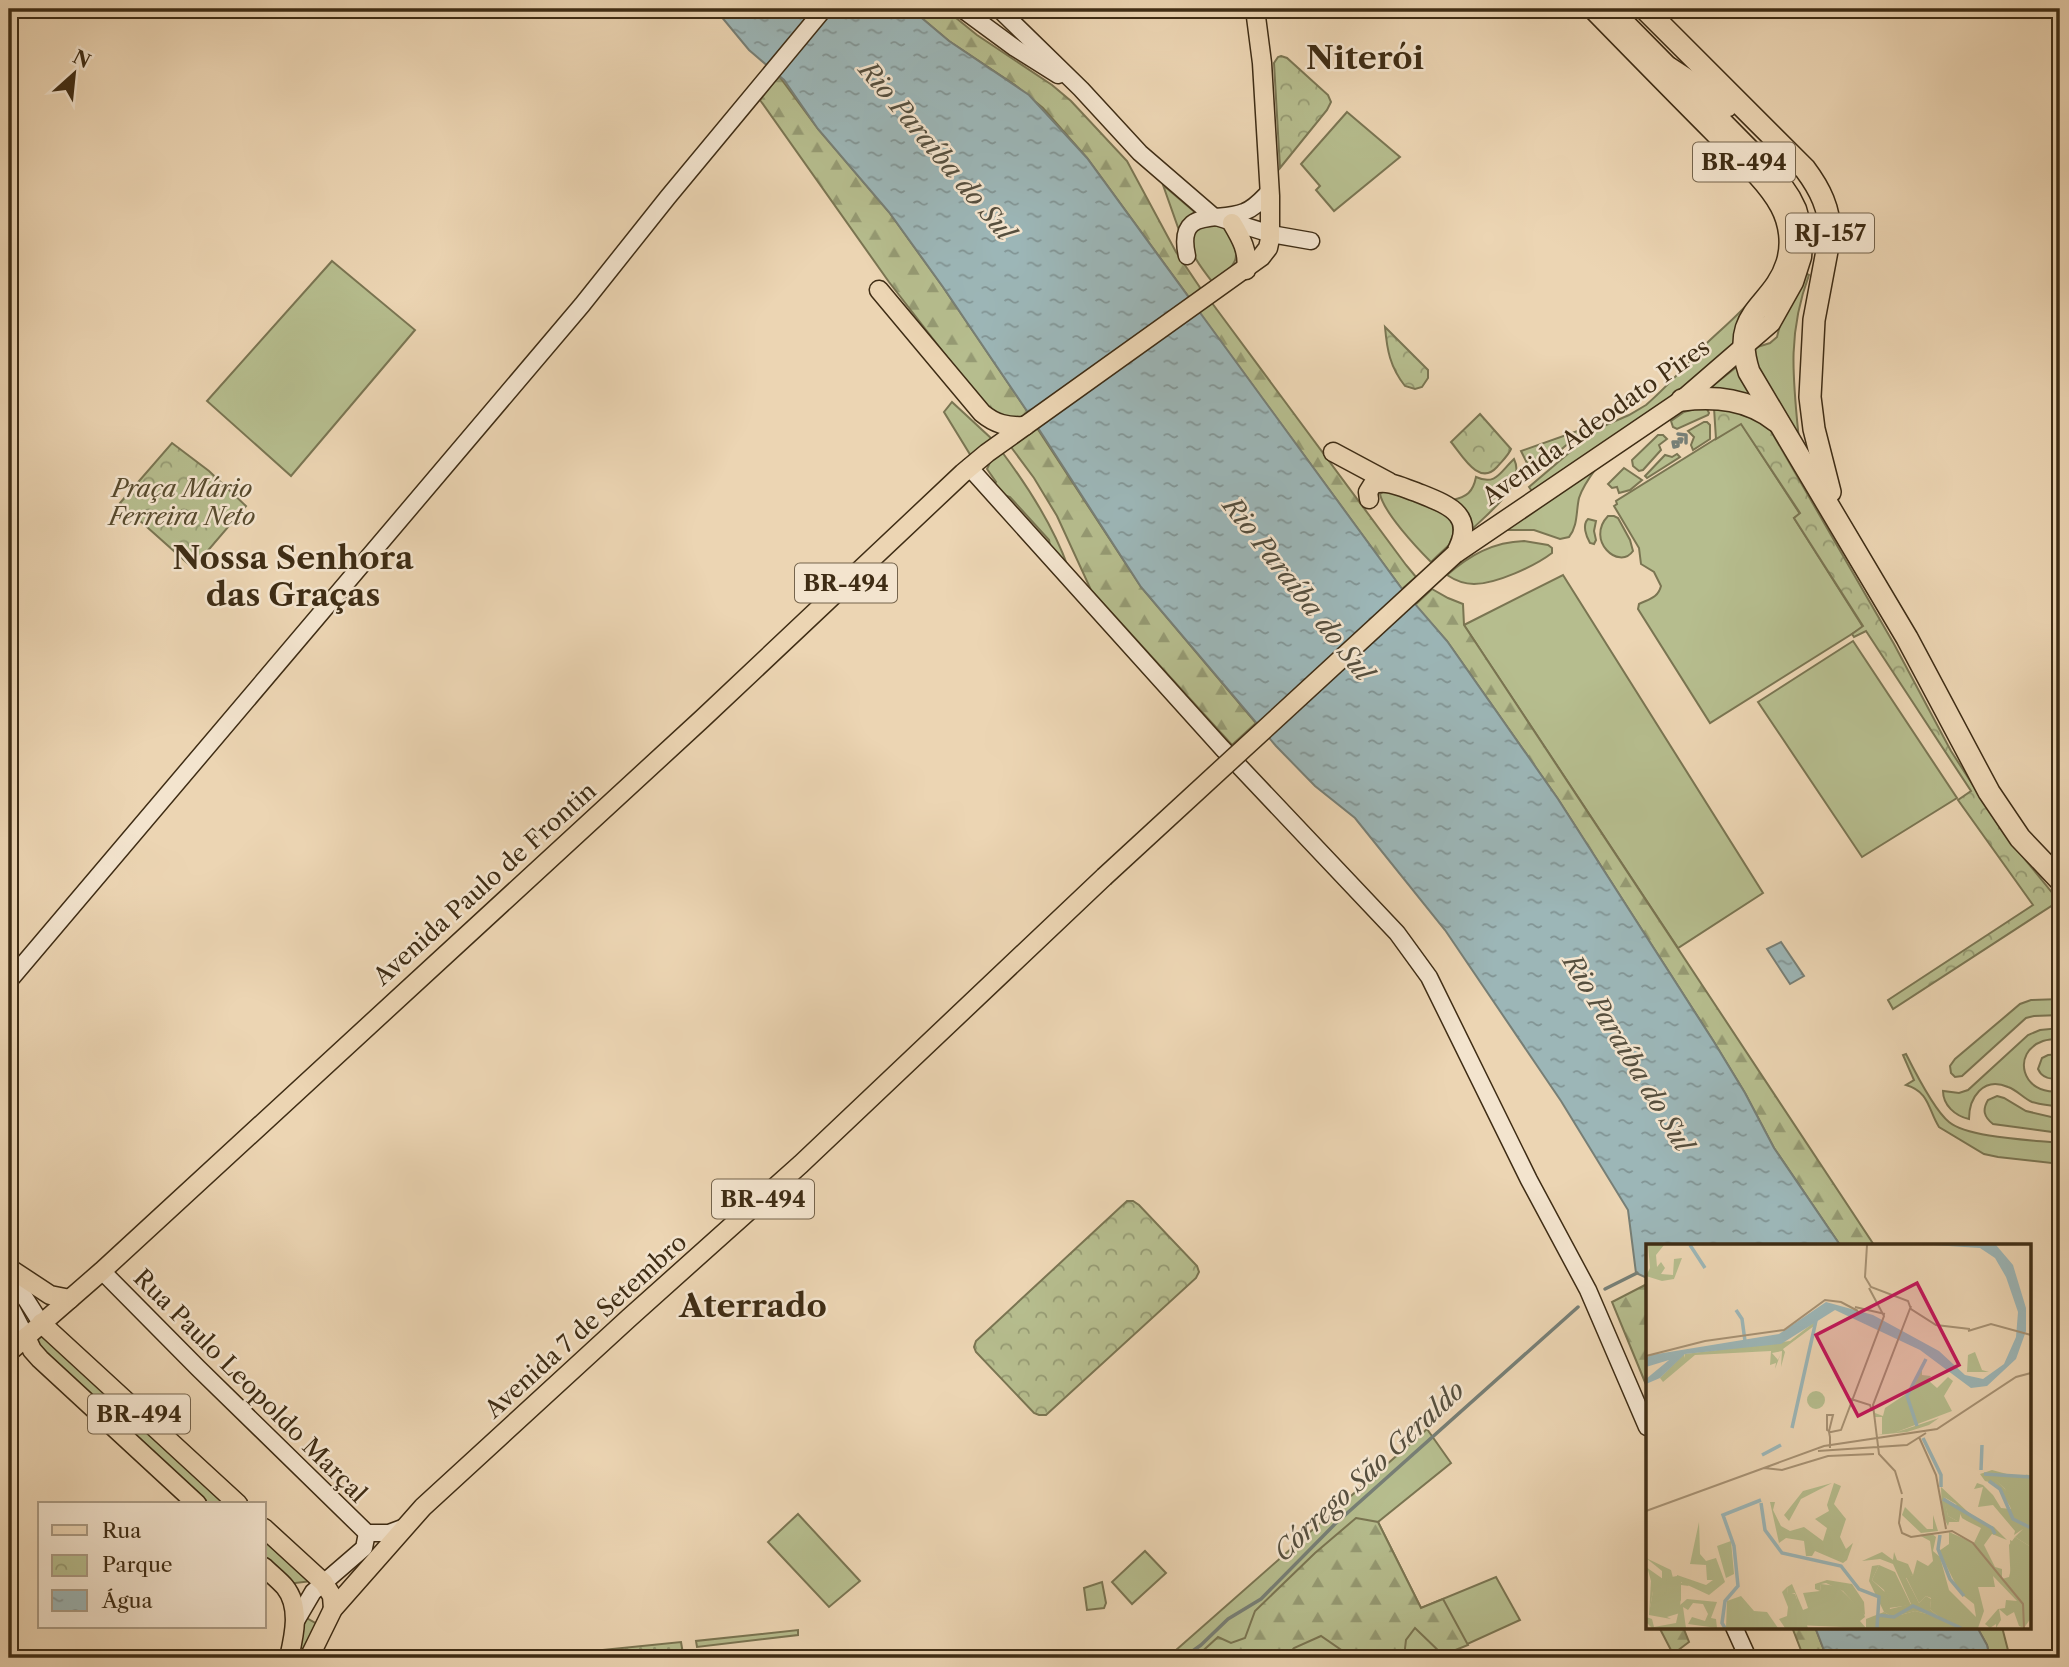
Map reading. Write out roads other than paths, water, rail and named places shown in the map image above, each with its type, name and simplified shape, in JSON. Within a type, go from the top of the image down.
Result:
[{"type":"highway","name":"Avenida Adeodato Pires","points":[[1594,9],[1752,170],[1782,208],[1791,239],[1788,262],[1747,324],[1744,348]]},
{"type":"highway","name":"RJ-157","points":[[1645,9],[1813,179],[1830,223],[1829,245],[1814,320],[1810,397],[1822,463],[1840,524],[1908,638],[1994,800],[2020,838],[2060,880]]},
{"type":"highway","points":[[1669,68],[1762,127]]},
{"type":"highway","points":[[1744,348],[1749,372],[1840,524]]},
{"type":"highway","points":[[1682,400],[1704,397],[1736,401],[1756,408],[1781,425]]},
{"type":"main road","points":[[1255,9],[1262,63],[1271,234]]},
{"type":"main road","name":"BR-494","points":[[1612,9],[1777,176],[1797,209],[1804,234],[1802,257],[1790,291],[1771,323],[1744,348]]},
{"type":"main road","points":[[1232,223],[1245,248],[1247,260],[1242,273]]},
{"type":"main road","name":"Avenida Paulo de Frontin","points":[[9,1352],[102,1271],[702,719],[970,467],[1242,273],[1265,253],[1271,234]]},
{"type":"main road","points":[[878,290],[987,417],[1003,425],[1025,426]]},
{"type":"main road","name":"Avenida Adeodato Pires","points":[[1104,877],[1463,549],[1682,400],[1744,348]]},
{"type":"main road","points":[[1333,452],[1389,482],[1444,503],[1454,510],[1461,519],[1464,532],[1463,549]]},
{"type":"main road","points":[[1369,499],[1368,492],[1373,484],[1389,482]]},
{"type":"main road","name":"Avenida 7 de Setembro","points":[[309,1658],[333,1609],[410,1521],[801,1164],[1104,877]]},
{"type":"main road","points":[[9,1268],[50,1295],[70,1299]]},
{"type":"main road","name":"BR-494","points":[[41,1323],[236,1502]]},
{"type":"main road","name":"BR-494","points":[[26,1337],[35,1354],[195,1502]]},
{"type":"main road","points":[[266,1530],[324,1583],[332,1596],[333,1609]]},
{"type":"main road","points":[[266,1569],[287,1590],[290,1597],[296,1621],[289,1658]]},
{"type":"street","points":[[9,981],[582,305],[669,195],[824,9]]},
{"type":"street","points":[[962,9],[1015,48],[1080,89]]},
{"type":"street","points":[[999,9],[1140,153],[1213,216],[1271,234],[1311,241]]},
{"type":"street","points":[[1187,256],[1184,242],[1189,228],[1198,220],[1246,212],[1270,191]]},
{"type":"street","points":[[970,467],[1222,748],[1389,924],[1415,956],[1434,987],[1523,1168],[1588,1290],[1646,1425]]},
{"type":"street","name":"Rua Paulo Leopoldo Marçal","points":[[102,1271],[366,1541],[389,1533],[410,1521]]},
{"type":"street","points":[[9,1273],[41,1323]]},
{"type":"street","points":[[9,1304],[26,1337]]},
{"type":"street","points":[[296,1621],[311,1596],[366,1541]]},
{"type":"street","points":[[1734,1628],[1748,1658]]},
{"type":"water","name":"Rio Paraíba do Sul","points":[[715,9],[911,9],[949,41],[1029,95],[1087,158],[1402,589],[1447,641],[1558,799],[1714,1042],[1774,1148],[1839,1244],[1646,1244],[1646,1278],[1636,1273],[1628,1210],[1561,1101],[1445,930],[1355,818],[1315,786],[1276,746],[1141,587],[1029,414],[889,212],[818,129],[784,80],[749,50]]},
{"type":"water","points":[[1781,942],[1804,976],[1790,984],[1767,949]]},
{"type":"water","points":[[1815,1628],[1978,1628],[1987,1645],[1990,1658],[1827,1658]]},
{"type":"waterway","points":[[1678,434],[1686,435],[1686,443]]},
{"type":"waterway","points":[[1679,439],[1682,439],[1681,442]]},
{"type":"waterway","points":[[1673,442],[1678,442],[1678,446],[1674,447],[1673,442]]},
{"type":"waterway","name":"Córrego São Geraldo","points":[[1605,1289],[1637,1273]]},
{"type":"waterway","name":"Córrego São Geraldo","points":[[1183,1658],[1228,1619],[1261,1599],[1335,1524],[1578,1307]]},
{"type":"district","name":"Niterói","points":[[1365,58]]},
{"type":"district","name":"Nossa Senhora das Graças","points":[[293,576]]},
{"type":"district","name":"Aterrado","points":[[753,1306]]},
{"type":"park label","name":"Praça Mário Ferreira Neto","points":[[182,503]]}]
